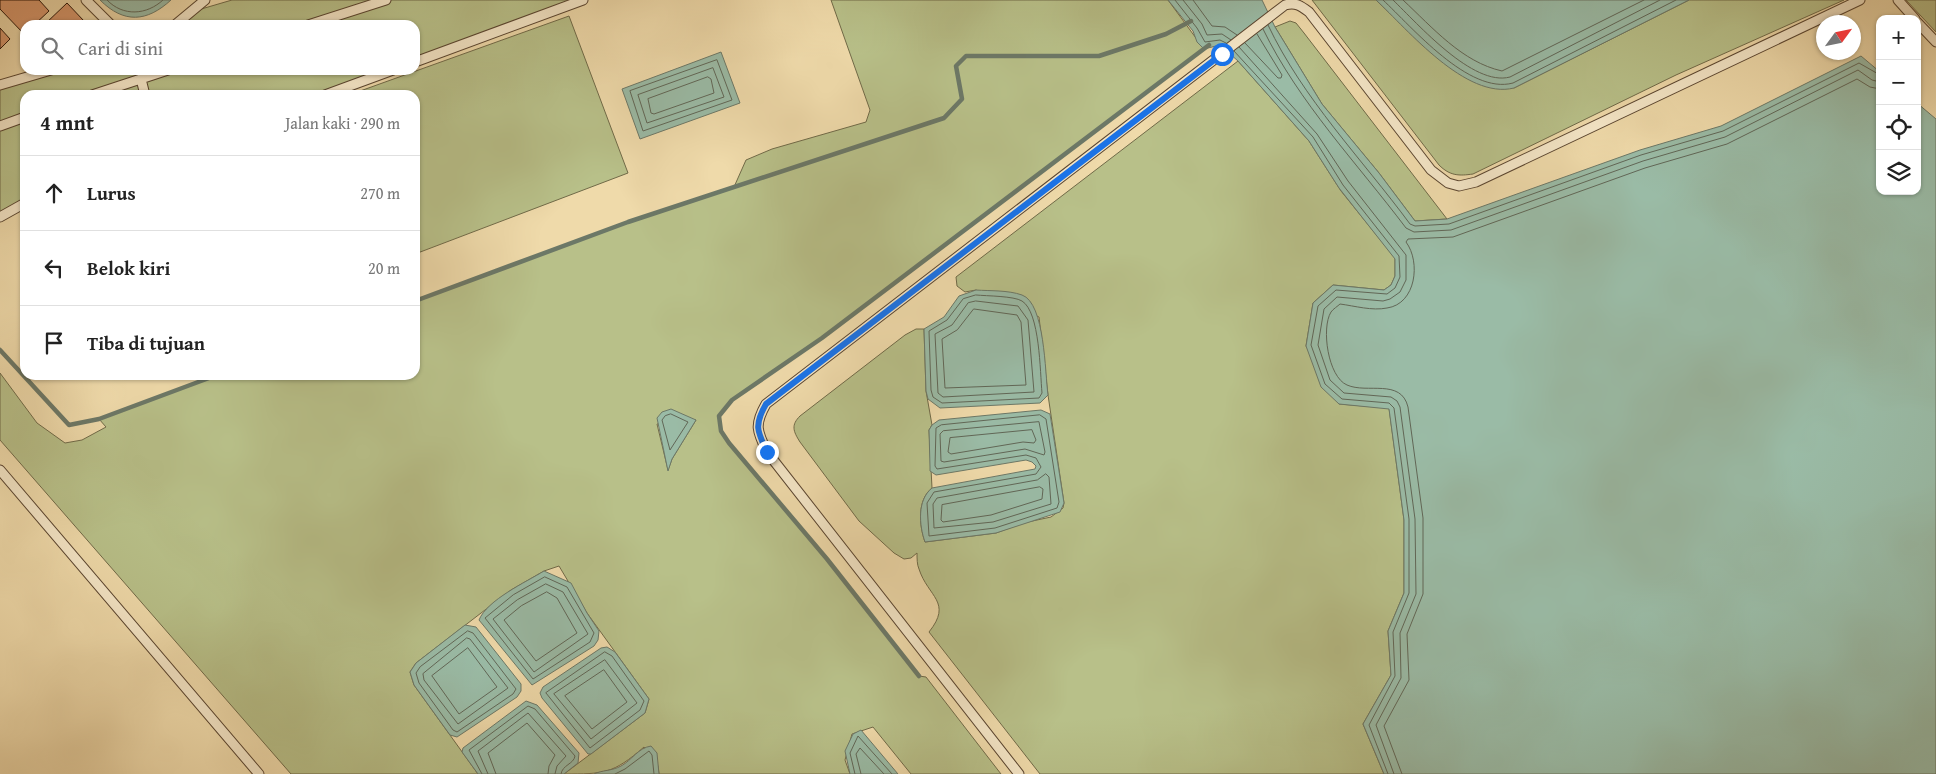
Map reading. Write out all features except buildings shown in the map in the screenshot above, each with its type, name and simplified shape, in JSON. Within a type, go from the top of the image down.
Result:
[{"type":"lane","points":[[86,0],[106,20]]},
{"type":"lane","points":[[180,20],[205,0]]},
{"type":"lane","points":[[324,20],[386,0]]},
{"type":"lane","points":[[420,60],[583,0]]},
{"type":"lane","points":[[1019,774],[767,452],[757,431],[758,418],[766,404],[1275,12],[1292,3],[1300,5],[1309,12],[1431,170],[1448,183],[1459,186],[1476,182],[1537,154],[1728,61],[1860,0]]},
{"type":"lane","points":[[1898,0],[1911,15]]},
{"type":"lane","points":[[1921,26],[1936,42]]},
{"type":"lane","points":[[0,84],[33,75]]},
{"type":"lane","points":[[107,90],[153,75]]},
{"type":"lane","points":[[339,90],[379,75]]},
{"type":"lane","points":[[141,79],[144,90]]},
{"type":"lane","points":[[0,126],[20,119]]},
{"type":"lane","points":[[0,217],[20,206]]},
{"type":"lane","points":[[0,470],[259,774]]},
{"type":"green space","points":[[232,0],[583,0],[420,60],[420,20],[181,20],[191,12]]},
{"type":"green space","points":[[831,0],[1168,0],[1204,49],[822,338],[732,400],[719,416],[721,431],[729,443],[827,559],[919,676],[926,677],[1001,774],[911,774],[873,727],[852,734],[845,760],[850,774],[659,774],[658,766],[644,747],[624,763],[607,771],[589,774],[564,774],[645,713],[649,699],[587,613],[559,566],[544,571],[511,590],[416,663],[410,672],[414,685],[478,774],[291,774],[0,440],[0,373],[37,423],[65,443],[82,440],[106,427],[99,419],[204,380],[420,380],[420,299],[628,222],[734,187],[746,160],[772,149],[866,122],[870,110]],"holes":[[[696,420],[672,459],[668,470],[657,424]]]},
{"type":"green space","points":[[1312,0],[1376,0],[1424,45],[1514,88],[1689,0],[1844,0],[1676,75],[1473,174],[1463,175],[1451,173],[1439,165]]},
{"type":"green space","points":[[1906,0],[1936,0],[1936,32],[1921,15]]},
{"type":"green space","points":[[569,16],[628,173],[420,252],[420,90],[363,90],[405,75],[420,75],[420,70]]},
{"type":"green space","points":[[1290,21],[1296,23],[1304,33],[1447,219],[1415,221],[1379,173],[1322,104],[1275,27]]},
{"type":"green space","points":[[1238,61],[1309,141],[1341,191],[1395,258],[1395,276],[1391,285],[1384,290],[1333,285],[1313,303],[1306,346],[1339,404],[1389,408],[1404,520],[1404,593],[1388,631],[1391,675],[1363,724],[1384,774],[1040,774],[929,632],[936,622],[939,606],[923,579],[917,563],[917,553],[911,558],[904,559],[894,553],[859,521],[800,442],[794,425],[800,416],[905,335],[916,329],[924,329],[926,391],[932,425],[929,430],[932,488],[924,499],[921,513],[921,528],[925,542],[996,533],[1023,523],[1051,517],[1063,508],[1064,503],[1039,317],[976,290],[965,292],[957,286],[956,277]]},
{"type":"green space","points":[[37,75],[379,75],[339,90],[20,90],[20,206],[0,217],[0,86]]},
{"type":"water","points":[[100,0],[171,0],[153,13],[136,17],[118,13]]},
{"type":"water","points":[[1168,0],[1262,0],[1275,27],[1322,104],[1379,173],[1415,221],[1447,219],[1640,150],[1721,126],[1853,60],[1861,60],[1861,56],[1876,69],[1876,195],[1921,195],[1921,106],[1936,119],[1936,774],[1384,774],[1363,724],[1391,675],[1388,631],[1404,593],[1404,520],[1389,409],[1339,404],[1321,387],[1306,346],[1313,303],[1333,285],[1384,290],[1391,285],[1395,276],[1395,259],[1339,188],[1309,141],[1238,61],[1220,45],[1204,49],[1197,42],[1193,31]]},
{"type":"water","points":[[1376,0],[1689,0],[1514,88],[1496,89],[1477,84],[1439,60]]},
{"type":"water","points":[[721,52],[740,103],[640,139],[622,89]]},
{"type":"water","points":[[976,290],[1011,292],[1022,295],[1030,301],[1040,324],[1045,356],[1048,395],[1040,403],[940,408],[928,399],[926,391],[924,329],[944,317],[959,296]]},
{"type":"water","points":[[671,409],[696,420],[672,459],[668,471],[657,418],[662,412]]},
{"type":"water","points":[[1041,410],[1050,414],[1064,503],[1060,512],[996,533],[925,542],[921,528],[921,513],[924,499],[932,488],[1035,469],[1036,466],[1026,460],[936,475],[930,471],[929,430],[932,425],[939,420]]},
{"type":"water","points":[[544,571],[571,583],[599,631],[598,640],[594,646],[532,685],[479,620],[490,605]]},
{"type":"water","points":[[465,625],[476,627],[521,684],[521,691],[517,697],[457,737],[450,735],[414,685],[410,672],[416,663]]},
{"type":"water","points":[[607,647],[615,652],[649,699],[645,713],[591,754],[588,754],[542,698],[540,693],[543,687],[601,648]]},
{"type":"water","points":[[526,701],[537,705],[579,753],[578,763],[564,774],[478,774],[462,752],[463,748]]},
{"type":"water","points":[[861,730],[898,774],[850,774],[845,751],[853,734]]},
{"type":"water","points":[[651,746],[657,753],[659,774],[594,774],[621,766],[642,749]]},
{"type":"waterway","points":[[420,299],[628,222],[944,118],[962,99],[956,66],[966,56],[1099,56],[1166,34],[1191,21]]},
{"type":"waterway","points":[[919,676],[827,559],[729,443],[721,431],[719,416],[732,400],[822,338],[1209,45]]},
{"type":"waterway","points":[[0,350],[20,372]]},
{"type":"waterway","points":[[28,380],[69,425],[99,419],[204,380]]},
{"type":"route","points":[[767,452],[757,431],[758,418],[766,404],[1222,54]]}]
